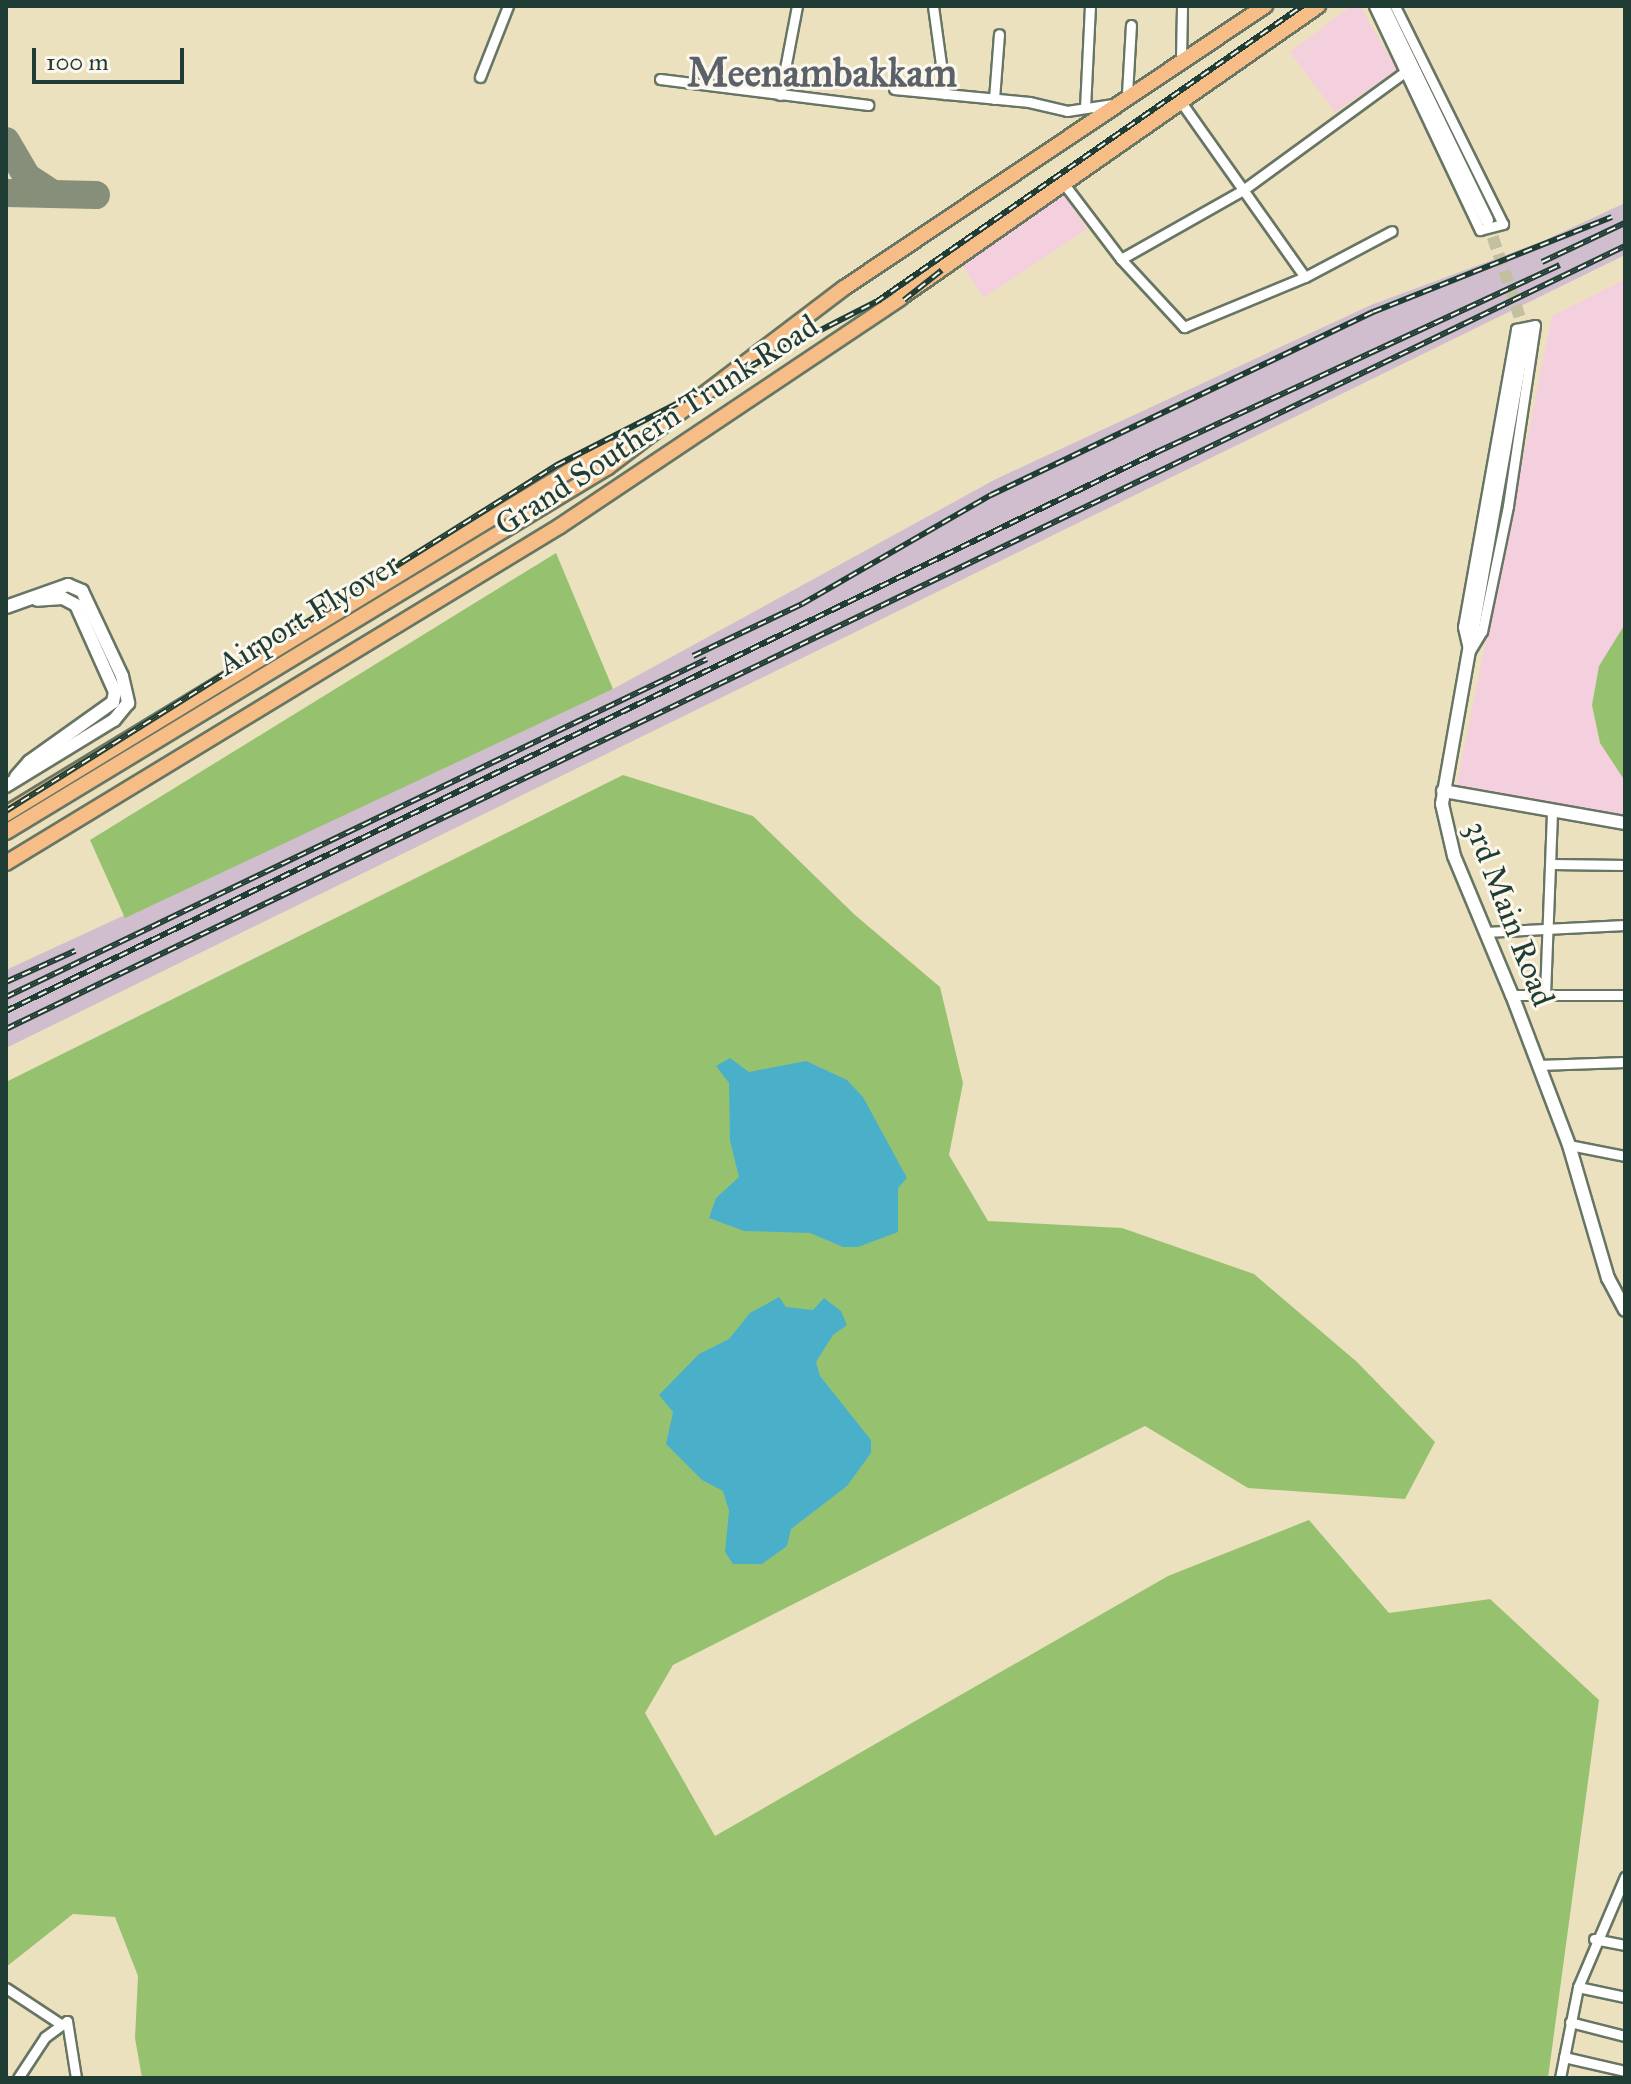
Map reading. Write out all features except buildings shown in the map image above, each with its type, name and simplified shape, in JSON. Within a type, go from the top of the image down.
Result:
[{"type":"main road","name":"Grand Southern Trunk Road","points":[[640,445],[844,288],[1127,94],[1265,6]]},
{"type":"main road","name":"Grand Southern Trunk Road","points":[[6,863],[560,526],[1064,184],[1318,6]]},
{"type":"main road","name":"Airport Flyover","points":[[6,832],[640,445]]},
{"type":"main road","points":[[6,814],[607,448],[640,445]]},
{"type":"street","points":[[480,77],[508,6]]},
{"type":"street","points":[[780,95],[797,6]]},
{"type":"street","points":[[933,6],[945,94]]},
{"type":"street","points":[[1085,108],[1090,6]]},
{"type":"street","points":[[1181,59],[1182,6]]},
{"type":"street","points":[[1374,6],[1480,230],[1503,224],[1395,6]]},
{"type":"street","points":[[1383,6],[1487,220]]},
{"type":"street","points":[[1127,94],[1131,25]]},
{"type":"street","points":[[994,99],[999,34]]},
{"type":"street","points":[[1121,259],[1243,190],[1406,71]]},
{"type":"street","points":[[660,79],[868,105]]},
{"type":"street","points":[[894,89],[994,99],[1067,111],[1113,104]]},
{"type":"street","points":[[1181,102],[1305,277]]},
{"type":"street","points":[[1064,184],[1121,259],[1184,327],[1305,277],[1392,231]]},
{"type":"street","points":[[1535,325],[1504,530],[1482,631],[1469,653],[1463,627],[1516,329],[1535,325]]},
{"type":"street","name":"3rd Main Road","points":[[1525,333],[1443,791],[1454,856],[1512,995],[1569,1145],[1608,1278],[1625,1310]]},
{"type":"street","points":[[6,607],[68,585],[82,591],[126,688],[128,703],[114,720],[9,784]]},
{"type":"street","points":[[6,613],[43,598],[63,598],[76,605],[108,673],[113,702],[29,762],[9,784]]},
{"type":"street","points":[[1443,791],[1552,813],[1625,823]]},
{"type":"street","points":[[1545,995],[1545,931],[1552,864],[1552,813]]},
{"type":"street","points":[[1552,864],[1625,865]]},
{"type":"street","points":[[1485,932],[1625,925]]},
{"type":"street","points":[[1512,995],[1625,995]]},
{"type":"street","points":[[1538,1065],[1625,1062]]},
{"type":"street","points":[[1569,1145],[1625,1156]]},
{"type":"street","points":[[1560,2078],[1578,1987],[1594,1939],[1625,1877]]},
{"type":"street","points":[[1594,1939],[1625,1945]]},
{"type":"street","points":[[1578,1987],[1625,1997]]},
{"type":"street","points":[[6,1988],[59,2023]]},
{"type":"street","points":[[18,2078],[59,2023],[67,2021],[74,2044],[76,2078]]},
{"type":"street","points":[[1570,2022],[1625,2036]]},
{"type":"street","points":[[1564,2057],[1625,2071]]},
{"type":"shaded area","points":[[1351,6],[1360,6],[1397,70],[1335,112],[1290,52]]},
{"type":"shaded area","points":[[1064,195],[1087,229],[984,297],[961,264]]},
{"type":"shaded area","points":[[1625,203],[1625,255],[6,1048],[6,970],[613,689],[996,479],[1371,305],[1543,241]]},
{"type":"shaded area","points":[[1625,279],[1625,818],[1456,788],[1552,316]]},
{"type":"green space","points":[[556,553],[613,689],[125,918],[90,840]]},
{"type":"green space","points":[[1625,624],[1625,781],[1600,743],[1592,705],[1599,666]]},
{"type":"green space","points":[[623,775],[753,816],[855,915],[940,987],[963,1083],[949,1155],[988,1221],[1122,1228],[1254,1274],[1357,1362],[1435,1442],[1405,1499],[1248,1488],[1145,1426],[673,1665],[645,1713],[715,1836],[1168,1576],[1309,1520],[1389,1613],[1490,1599],[1599,1700],[1548,2078],[142,2078],[135,2038],[138,1976],[115,1917],[73,1914],[6,1967],[6,1082]]},
{"type":"water","points":[[730,1058],[749,1072],[806,1061],[847,1080],[863,1097],[907,1178],[898,1188],[898,1232],[858,1247],[843,1247],[810,1233],[744,1231],[709,1218],[716,1198],[739,1177],[730,1141],[729,1083],[716,1066]]},
{"type":"water","points":[[779,1297],[786,1307],[813,1310],[824,1298],[841,1311],[847,1325],[833,1335],[816,1362],[820,1376],[871,1440],[871,1453],[847,1486],[791,1529],[787,1546],[762,1564],[733,1564],[725,1552],[729,1511],[723,1491],[702,1480],[666,1444],[673,1412],[659,1395],[699,1354],[729,1339],[750,1313]]},
{"type":"taxiway","points":[[6,141],[27,177],[53,194]]},
{"type":"taxiway","points":[[6,193],[96,195]]},
{"type":"tunnel","points":[[1487,220],[1525,333]]},
{"type":"railway","points":[[6,811],[557,465],[876,302],[1302,6]]},
{"type":"railway","points":[[693,656],[802,604],[991,495],[1373,312],[1612,217]]},
{"type":"railway","points":[[1542,262],[1625,223]]},
{"type":"railway","points":[[6,1029],[1625,246]]},
{"type":"railway","points":[[6,1011],[1157,452],[1560,265]]},
{"type":"railway","points":[[904,300],[942,270]]},
{"type":"railway","points":[[6,997],[707,659]]},
{"type":"railway","points":[[6,982],[75,951]]},
{"type":"district","name":"Meenambakkam","points":[[822,73]]}]
